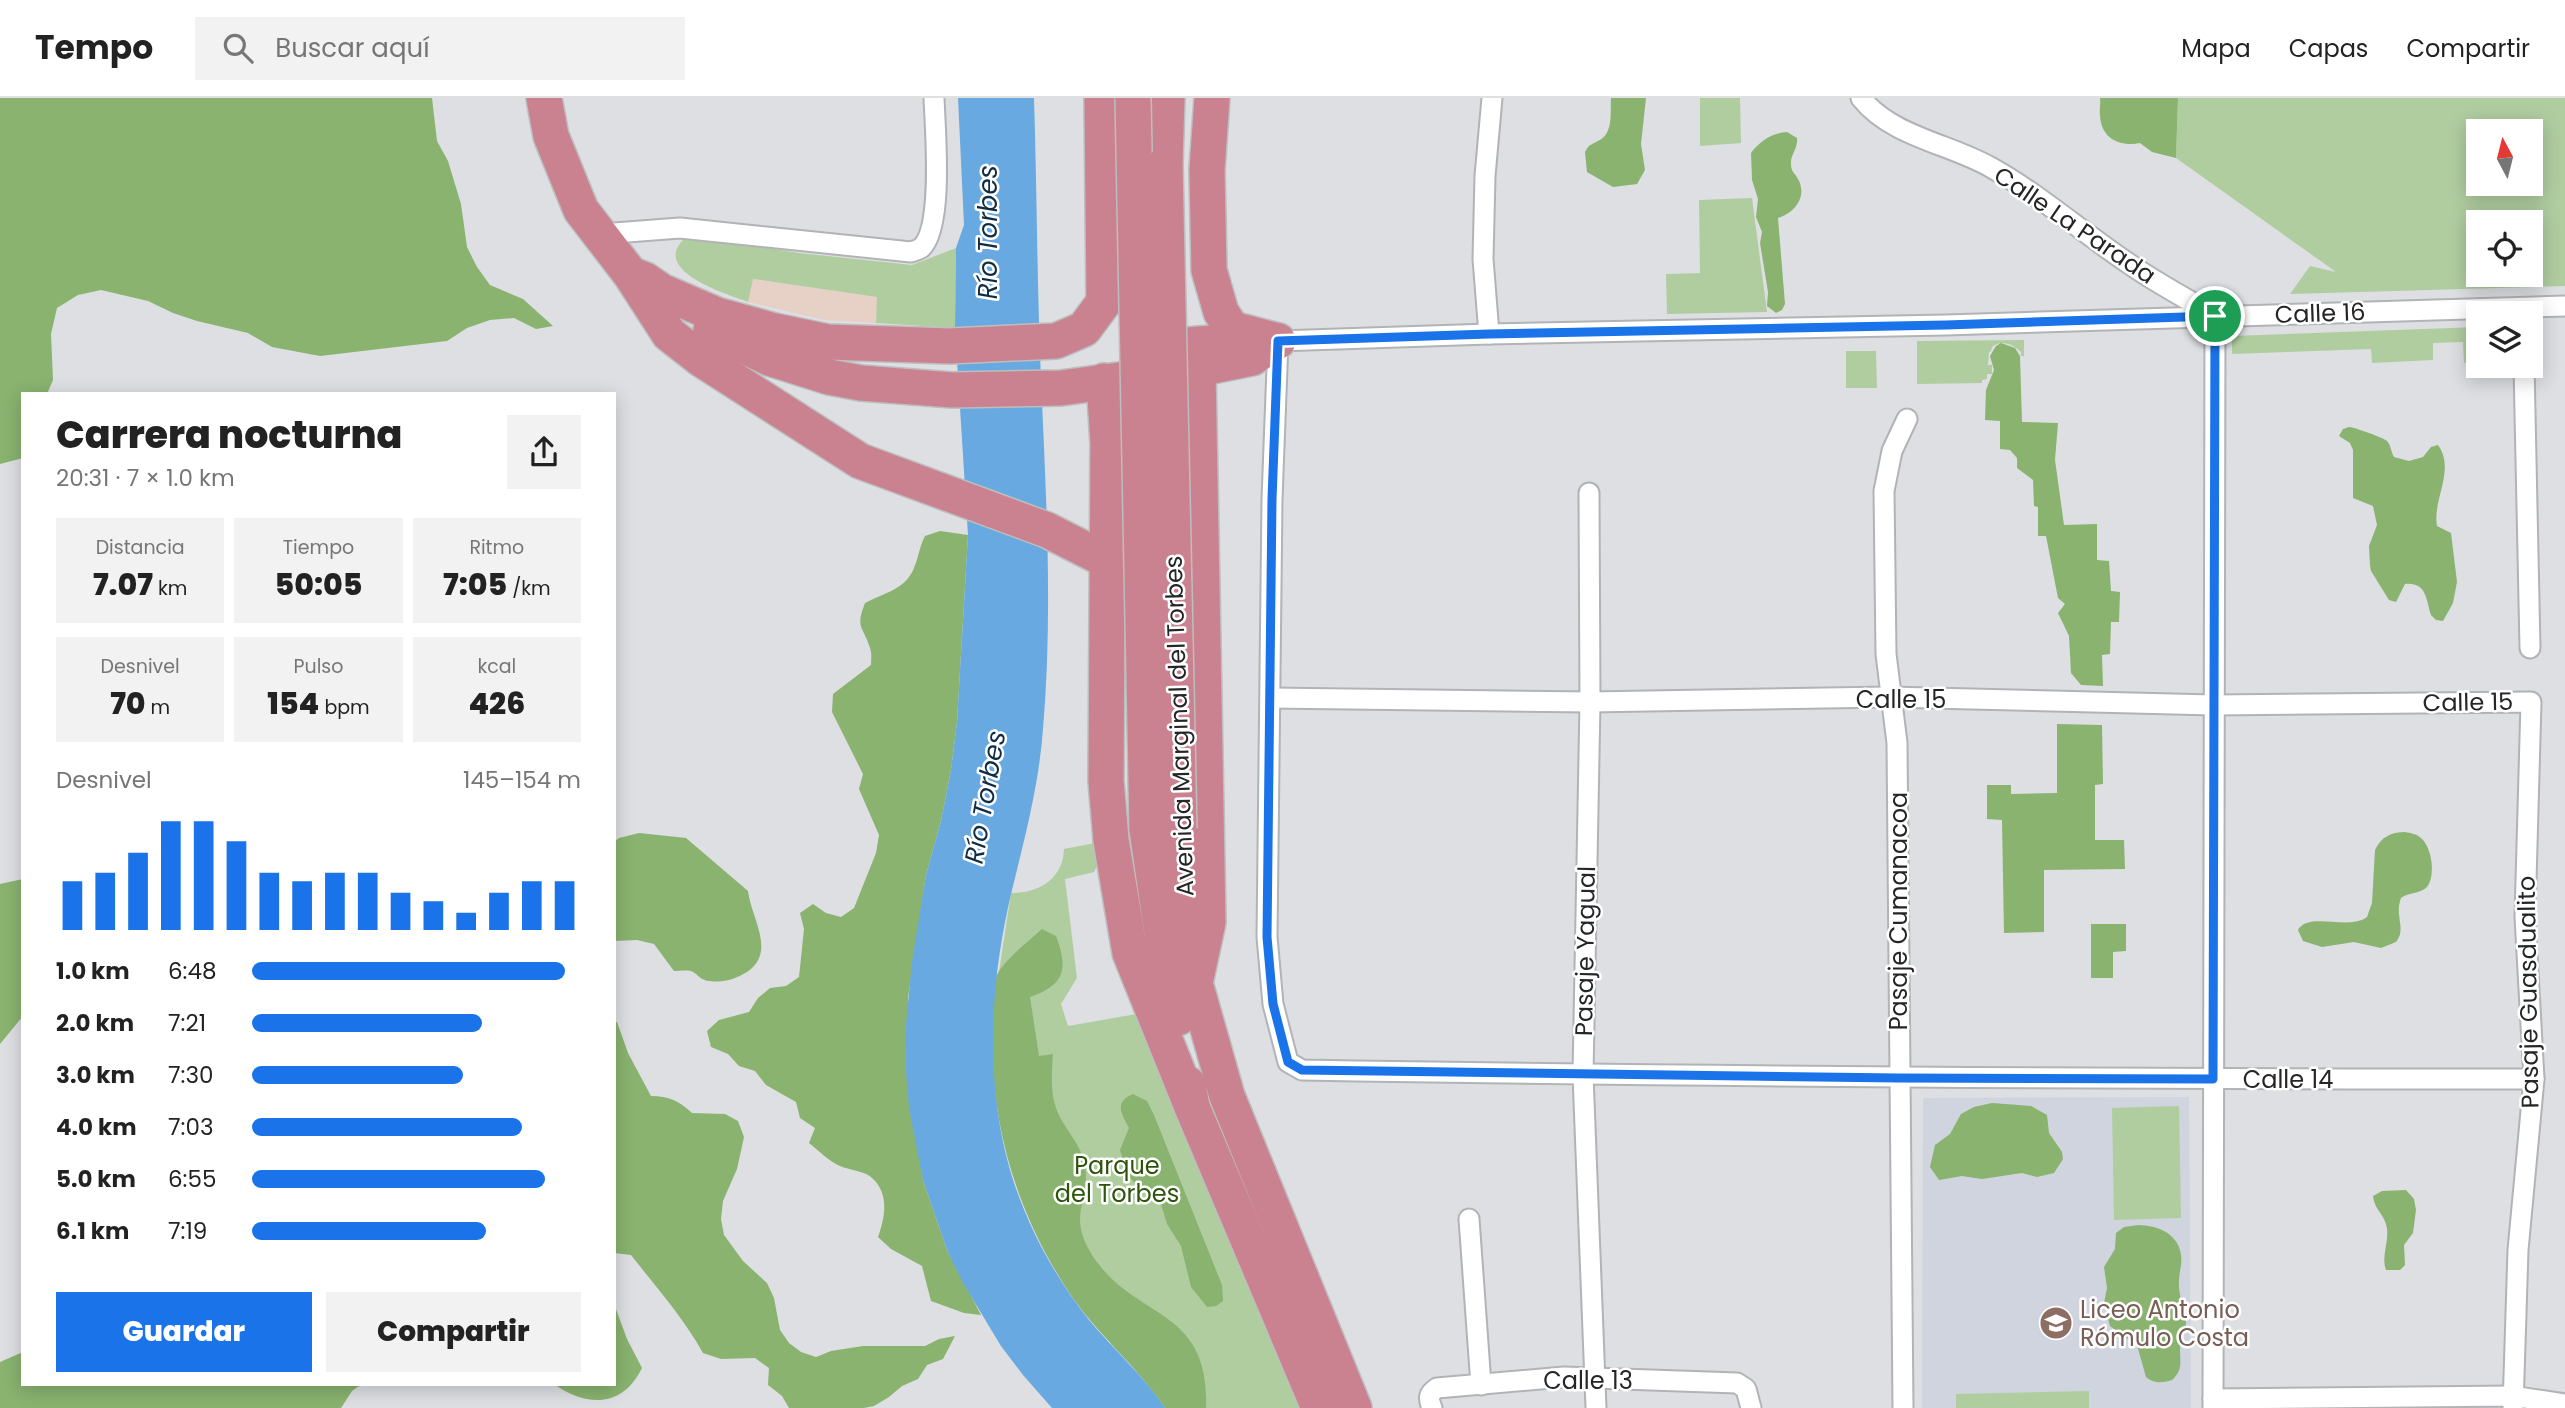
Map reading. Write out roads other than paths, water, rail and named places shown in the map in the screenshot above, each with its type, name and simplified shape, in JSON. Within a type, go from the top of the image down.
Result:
[{"type":"highway","points":[[544,98],[551,136],[559,160],[582,210],[631,275],[669,334],[701,359],[860,461],[1047,530],[1106,560]]},
{"type":"highway","points":[[631,275],[717,315],[801,338],[828,342],[950,346],[1056,341],[1084,329],[1104,302],[1102,98]]},
{"type":"highway","name":"Avenida Marginal del Torbes","points":[[1133,98],[1163,829],[1195,983],[1227,1096],[1354,1408]]},
{"type":"highway","name":"Avenida Marginal del Torbes","points":[[1167,98],[1163,940],[1192,1107],[1319,1408]]},
{"type":"highway","points":[[1212,98],[1207,170],[1209,270],[1221,312],[1232,329],[1278,341]]},
{"type":"highway","points":[[1104,276],[1126,288],[1147,291],[1187,284],[1209,270]]},
{"type":"highway","points":[[631,275],[661,303],[685,319],[769,358],[830,377],[861,383],[952,390],[1061,388],[1198,369],[1252,358],[1278,341]]},
{"type":"highway","points":[[1104,381],[1155,351],[1187,344],[1278,341]]},
{"type":"highway","points":[[1195,983],[1208,922],[1198,369]]},
{"type":"highway","points":[[1104,381],[1108,444],[1106,781],[1111,840],[1130,953],[1192,1107]]},
{"type":"street","points":[[601,234],[680,228],[911,252],[921,248],[930,233],[936,195],[934,98]]},
{"type":"street","points":[[1489,334],[1483,259],[1485,176],[1492,98]]},
{"type":"street","name":"Calle La Parada","points":[[1861,98],[1871,110],[1910,132],[1990,166],[2040,198],[2129,264],[2215,316]]},
{"type":"street","name":"Calle 16","points":[[2543,308],[2565,306]]},
{"type":"street","name":"Calle 16","points":[[1278,341],[2466,311]]},
{"type":"street","points":[[2215,316],[2213,1404],[2565,1404]]},
{"type":"street","points":[[1271,698],[1272,499],[1278,341]]},
{"type":"street","points":[[2524,378],[2530,648]]},
{"type":"street","name":"Pasaje Cumanacoa","points":[[1903,1408],[1897,756],[1885,654],[1884,491],[1892,452],[1907,419]]},
{"type":"street","name":"Pasaje Yagual","points":[[1589,493],[1590,702],[1583,1075],[1596,1408]]},
{"type":"street","name":"Calle 15","points":[[1271,698],[1590,702],[1889,697],[2213,705],[2531,702]]},
{"type":"street","name":"Calle 14","points":[[1271,698],[1267,937],[1273,1004],[1288,1062],[1302,1070],[1898,1078],[2534,1079]]},
{"type":"street","name":"Pasaje Guasdualito","points":[[2513,1402],[2518,1250],[2534,1079],[2525,917],[2531,702]]},
{"type":"street","points":[[1469,1219],[1481,1385]]},
{"type":"street","name":"Calle 13","points":[[1431,1400],[1437,1388],[1564,1377],[1737,1383],[1748,1399]]},
{"type":"water","name":"Río Torbes","points":[[958,98],[1034,98],[1048,554],[1048,642],[1038,770],[1005,923],[995,989],[993,1056],[999,1122],[1012,1177],[1029,1221],[1050,1263],[1089,1320],[1165,1408],[1052,1408],[1023,1375],[1001,1346],[963,1283],[947,1250],[923,1180],[909,1108],[905,1035],[912,962],[926,875],[951,770],[957,722],[968,535],[955,328],[956,248],[964,225]]},
{"type":"place","name":"Liceo Antonio Rómulo Costa","points":[[2056,1323]]},
{"type":"park label","name":"Parque del Torbes","points":[[1117,1179]]}]
